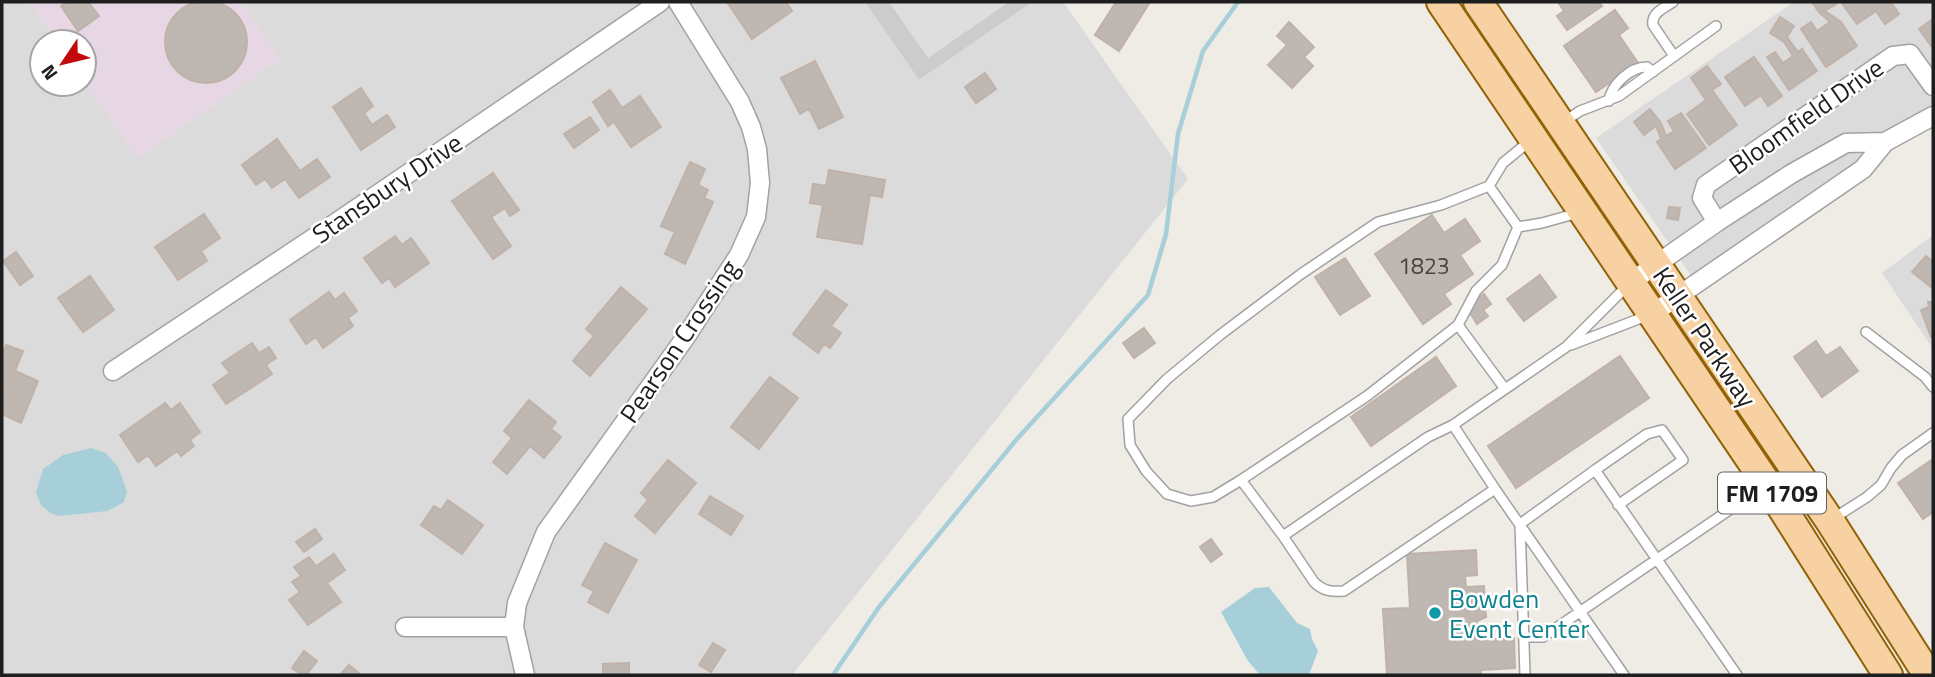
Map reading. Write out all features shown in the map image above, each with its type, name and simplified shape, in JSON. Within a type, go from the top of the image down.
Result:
[{"type":"main road","name":"Keller Parkway","points":[[1441,2],[1767,484],[1888,675]]},
{"type":"main road","name":"Keller Parkway","points":[[1478,2],[1830,521],[1928,675]]},
{"type":"street","name":"Stansbury Drive","points":[[113,372],[660,2]]},
{"type":"street","name":"Pearson Crossing","points":[[525,675],[514,627],[517,603],[546,532],[685,338],[739,255],[756,217],[760,183],[757,149],[751,127],[740,102],[678,2]]},
{"type":"street","name":"Bloomfield Drive","points":[[1717,222],[1702,198],[1706,186],[1893,56],[1910,54],[1933,86]]},
{"type":"street","name":"Bloomfield Drive","points":[[1653,314],[1863,169],[1885,142],[1933,116]]},
{"type":"street","name":"Bloomfield Drive","points":[[1631,282],[1791,174],[1846,143],[1885,142]]},
{"type":"street","points":[[405,627],[514,627]]},
{"type":"lane","points":[[1673,2],[1654,15],[1652,21],[1674,56]]},
{"type":"lane","points":[[1561,124],[1580,111],[1609,101],[1716,26]]},
{"type":"lane","points":[[1518,227],[1502,265],[1476,290],[1458,325],[1367,396],[1213,497],[1191,501],[1167,494],[1146,471],[1130,445],[1128,419],[1167,379],[1220,335],[1301,274],[1378,222],[1441,205],[1489,186],[1503,163],[1533,138]]},
{"type":"lane","points":[[1489,186],[1518,227]]},
{"type":"lane","points":[[1518,227],[1583,211]]},
{"type":"lane","points":[[1283,537],[1428,437],[1453,425],[1566,347],[1631,282]]},
{"type":"lane","points":[[1566,347],[1653,314]]},
{"type":"lane","points":[[1458,325],[1505,389]]},
{"type":"lane","points":[[1866,332],[1925,377],[1933,387]]},
{"type":"lane","points":[[1453,425],[1624,675]]},
{"type":"lane","points":[[1520,524],[1647,434],[1662,430],[1683,460],[1618,505]]},
{"type":"lane","points":[[1830,521],[1867,497],[1881,485],[1902,455],[1933,433]]},
{"type":"lane","points":[[1595,470],[1737,675]]},
{"type":"lane","points":[[1241,480],[1314,582],[1326,591],[1344,591],[1495,489]]},
{"type":"lane","points":[[1524,637],[1543,637],[1767,484]]},
{"type":"lane","points":[[1520,524],[1525,675]]},
{"type":"shaded area","points":[[2,2],[29,2],[47,28],[28,28],[28,98],[96,98],[138,158],[280,59],[240,2],[865,2],[919,80],[1032,2],[1063,2],[1188,179],[792,675],[2,675]]},
{"type":"shaded area","points":[[29,2],[240,2],[280,59],[138,158],[96,98],[98,28],[47,28]]},
{"type":"shaded area","points":[[865,2],[1032,2],[919,80]]},
{"type":"shaded area","points":[[889,2],[1009,2],[928,58]]},
{"type":"shaded area","points":[[1794,2],[1933,2],[1933,116],[1697,284],[1596,138]]},
{"type":"shaded area","points":[[1933,235],[1933,349],[1882,273]]},
{"type":"water","points":[[91,448],[106,453],[118,467],[127,491],[124,502],[108,511],[59,516],[50,513],[41,505],[36,492],[43,469],[63,455]]},
{"type":"water","points":[[1269,587],[1297,623],[1310,629],[1318,651],[1309,675],[1260,675],[1248,661],[1221,612],[1255,588]]},
{"type":"building","points":[[198,1],[214,1],[229,8],[240,19],[247,34],[244,58],[235,71],[214,83],[198,83],[183,76],[172,65],[165,50],[165,34],[172,19],[183,8]]},
{"type":"building","points":[[67,2],[88,2],[99,16],[82,28],[76,28],[61,6]]},
{"type":"building","points":[[727,2],[786,2],[792,11],[752,39]]},
{"type":"building","points":[[1116,2],[1150,2],[1119,51],[1095,35]]},
{"type":"building","points":[[1558,2],[1599,2],[1602,6],[1567,30],[1557,16],[1564,11]]},
{"type":"building","points":[[1812,2],[1834,2],[1836,4],[1825,11],[1841,22],[1857,46],[1826,67],[1801,29],[1811,22],[1817,31],[1830,22]]},
{"type":"building","points":[[1841,2],[1891,2],[1899,14],[1885,24],[1876,11],[1857,24]]},
{"type":"building","points":[[1615,10],[1628,28],[1619,35],[1638,63],[1596,92],[1564,46]]},
{"type":"building","points":[[1780,17],[1794,26],[1787,37],[1798,52],[1802,49],[1817,71],[1789,90],[1767,57],[1775,52],[1783,63],[1793,56],[1784,42],[1770,33]]},
{"type":"building","points":[[1933,19],[1933,44],[1931,46],[1919,29]]},
{"type":"building","points":[[1289,22],[1314,47],[1304,57],[1313,66],[1292,88],[1268,65],[1287,45],[1277,36]]},
{"type":"building","points":[[1754,57],[1782,96],[1768,106],[1761,95],[1745,106],[1725,77]]},
{"type":"building","points":[[815,61],[843,117],[819,129],[809,109],[800,114],[781,78]]},
{"type":"building","points":[[1707,66],[1721,84],[1712,90],[1737,125],[1709,145],[1687,114],[1706,100],[1691,78]]},
{"type":"building","points":[[985,73],[996,89],[976,103],[965,87]]},
{"type":"building","points":[[361,88],[373,106],[364,113],[372,125],[387,115],[395,127],[361,150],[333,107]]},
{"type":"building","points":[[610,90],[622,108],[640,96],[661,127],[631,147],[614,122],[608,126],[593,102]]},
{"type":"building","points":[[1650,109],[1661,123],[1666,136],[1674,131],[1668,121],[1681,113],[1706,148],[1675,169],[1657,142],[1661,139],[1656,126],[1644,135],[1634,122]]},
{"type":"building","points":[[590,117],[599,130],[574,148],[564,134]]},
{"type":"building","points":[[277,139],[300,171],[317,159],[330,177],[299,198],[285,179],[272,188],[265,179],[256,185],[242,165]]},
{"type":"building","points":[[690,162],[705,169],[698,185],[708,190],[704,198],[713,202],[685,264],[665,254],[675,232],[661,226]]},
{"type":"building","points":[[829,170],[885,180],[882,197],[870,195],[862,244],[817,237],[823,205],[810,203],[813,184],[826,186]]},
{"type":"building","points":[[493,173],[519,210],[510,216],[505,208],[491,217],[511,246],[493,259],[452,201]]},
{"type":"building","points":[[1669,207],[1680,208],[1678,220],[1667,218]]},
{"type":"building","points":[[204,214],[220,238],[201,251],[207,261],[178,280],[155,247]]},
{"type":"building","points":[[1432,215],[1444,233],[1465,219],[1480,241],[1460,255],[1473,274],[1444,294],[1451,304],[1423,324],[1375,254]]},
{"type":"building","points":[[395,236],[402,245],[411,238],[429,263],[395,287],[389,278],[382,283],[364,258]]},
{"type":"building","points":[[16,252],[33,276],[20,285],[3,261]]},
{"type":"building","points":[[1926,256],[1932,261],[1933,259],[1933,289],[1912,272]]},
{"type":"building","points":[[1345,258],[1370,296],[1340,315],[1315,277]]},
{"type":"building","points":[[1540,275],[1556,297],[1524,321],[1507,299]]},
{"type":"building","points":[[90,276],[114,310],[83,332],[58,298]]},
{"type":"building","points":[[621,287],[647,309],[590,376],[573,361],[594,336],[586,329]]},
{"type":"building","points":[[826,290],[847,305],[831,326],[841,333],[830,348],[824,344],[818,353],[793,334]]},
{"type":"building","points":[[329,292],[335,300],[344,293],[357,311],[348,318],[353,326],[323,348],[316,337],[306,344],[290,320]]},
{"type":"building","points":[[1484,294],[1491,304],[1483,310],[1488,316],[1477,324],[1470,313],[1475,301]]},
{"type":"building","points":[[1928,302],[1933,302],[1931,337],[1921,310],[1929,307]]},
{"type":"building","points":[[1144,328],[1155,343],[1134,358],[1123,343]]},
{"type":"building","points":[[1816,341],[1826,356],[1840,347],[1858,371],[1822,397],[1794,357]]},
{"type":"building","points":[[252,343],[259,353],[269,347],[276,358],[266,365],[272,374],[226,404],[213,385],[230,373],[222,363]]},
{"type":"building","points":[[6,345],[23,351],[15,371],[38,381],[21,423],[2,414],[2,356]]},
{"type":"building","points":[[1620,356],[1649,398],[1516,488],[1488,446]]},
{"type":"building","points":[[1436,357],[1456,386],[1371,446],[1351,417]]},
{"type":"building","points":[[770,377],[798,398],[759,449],[731,427]]},
{"type":"building","points":[[529,400],[556,422],[551,429],[561,437],[544,458],[530,446],[507,474],[493,462],[512,438],[504,431]]},
{"type":"building","points":[[165,403],[171,410],[180,403],[200,432],[190,440],[194,446],[181,456],[177,451],[156,466],[148,455],[138,462],[120,435]]},
{"type":"building","points":[[1933,459],[1933,512],[1923,519],[1898,483]]},
{"type":"building","points":[[668,460],[696,483],[655,533],[635,516],[648,500],[641,493]]},
{"type":"building","points":[[710,496],[743,516],[731,535],[699,514]]},
{"type":"building","points":[[448,500],[483,525],[462,554],[421,525],[434,506],[441,510]]},
{"type":"building","points":[[315,529],[322,539],[304,552],[296,542]]},
{"type":"building","points":[[1211,539],[1222,554],[1211,562],[1200,547]]},
{"type":"building","points":[[605,543],[637,560],[608,613],[588,602],[594,591],[582,585]]},
{"type":"building","name":"Bowden Event Center","points":[[1476,550],[1477,575],[1465,576],[1466,587],[1484,586],[1486,617],[1477,621],[1478,640],[1514,638],[1515,668],[1481,670],[1481,675],[1387,675],[1383,609],[1410,608],[1407,554]]},
{"type":"building","points":[[334,554],[345,570],[327,583],[341,602],[308,625],[289,600],[300,592],[292,582],[301,576],[294,567],[309,557],[316,566]]},
{"type":"building","points":[[713,643],[725,650],[711,672],[699,665]]},
{"type":"building","points":[[304,651],[317,661],[306,675],[302,675],[292,668]]},
{"type":"building","points":[[629,663],[629,675],[603,675],[603,664]]},
{"type":"building","points":[[349,665],[361,675],[340,675]]},
{"type":"waterway","points":[[833,675],[879,607],[1017,439],[1148,295],[1166,234],[1178,134],[1203,51],[1238,2]]},
{"type":"place","name":"Bowden Event Center","points":[[1435,613]]}]
